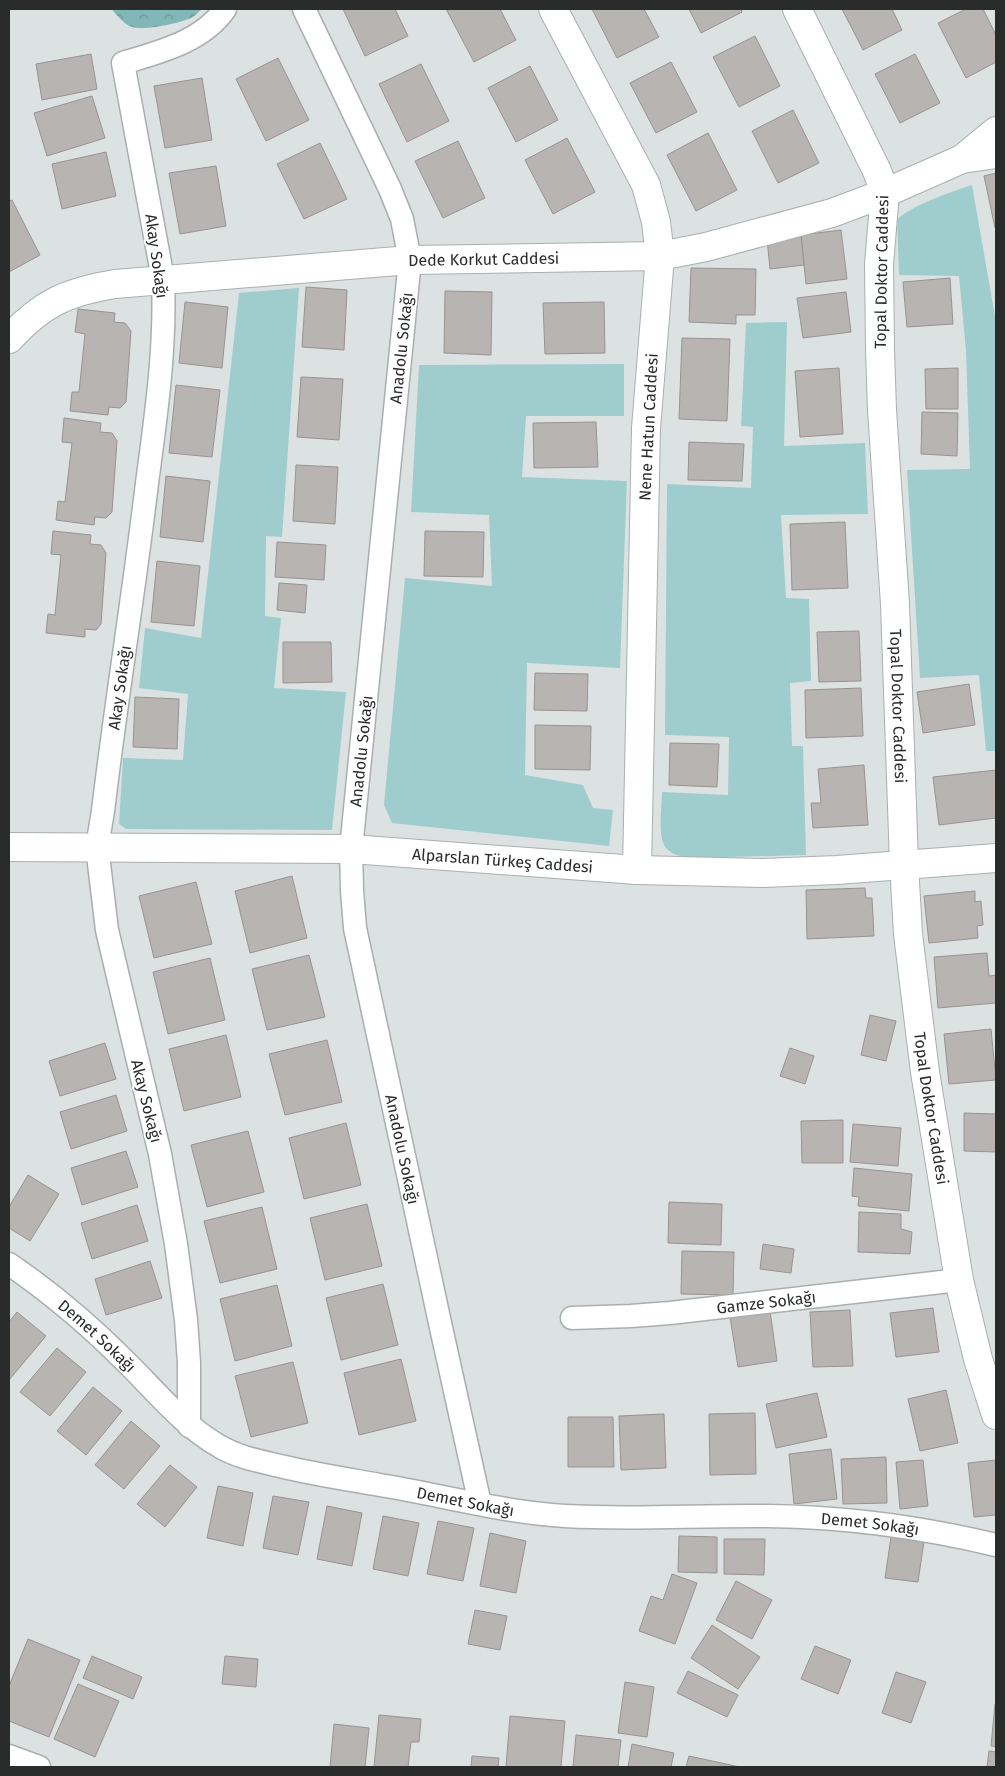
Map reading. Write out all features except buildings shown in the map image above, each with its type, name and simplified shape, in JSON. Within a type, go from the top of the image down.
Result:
[{"type":"street","name":"Akay Sokağı","points":[[189,1426],[189,1363],[186,1320],[176,1244],[160,1154],[107,930],[97,847],[136,577],[154,428],[164,314],[163,279],[123,63],[166,50],[195,36],[220,16],[225,9]]},
{"type":"street","name":"Anadolu Sokağı","points":[[304,9],[390,189],[402,219],[410,260],[351,849],[352,890],[355,928],[480,1504]]},
{"type":"street","name":"Nene Hatun Caddesi","points":[[553,9],[646,185],[656,222],[660,256],[646,428],[637,870]]},
{"type":"street","name":"Topal Doktor Caddesi","points":[[797,9],[877,172],[885,193],[879,264],[880,349],[882,410],[895,604],[908,934],[923,1053],[960,1280],[978,1359],[996,1415]]},
{"type":"street","name":"Dede Korkut Caddesi","points":[[962,159],[996,131]]},
{"type":"street","name":"Dede Korkut Caddesi","points":[[9,340],[38,311],[57,300],[97,287],[163,279],[410,260],[660,256],[706,248],[832,213],[885,193],[962,159],[996,154]]},
{"type":"street","name":"Alparslan Türkeş Caddesi","points":[[9,846],[351,849],[637,870],[762,873],[837,870],[996,858]]},
{"type":"street","name":"Demet Sokağı","points":[[9,1264],[44,1288],[100,1336],[189,1426],[219,1446],[252,1460],[308,1473],[526,1512],[608,1518],[768,1516],[852,1519],[935,1531],[996,1545]]},
{"type":"street","name":"Gamze Sokağı","points":[[572,1318],[670,1313],[960,1280]]},
{"type":"street","points":[[9,1756],[39,1767]]},
{"type":"green space","points":[[112,9],[202,9],[193,17],[172,24],[138,28],[129,26]]},
{"type":"shaded area","points":[[972,185],[996,322],[996,751],[986,751],[979,675],[920,678],[907,470],[970,469],[966,351],[959,276],[899,275],[897,219],[924,203]]},
{"type":"shaded area","points":[[299,288],[282,537],[266,536],[265,616],[281,618],[274,688],[346,692],[332,830],[126,829],[119,824],[123,758],[183,760],[188,694],[139,688],[145,628],[201,638],[239,293]]},
{"type":"shaded area","points":[[787,322],[784,446],[865,443],[868,514],[781,515],[786,598],[809,599],[811,681],[790,683],[792,746],[803,746],[806,855],[689,858],[671,852],[663,843],[661,829],[662,792],[728,795],[729,737],[665,735],[667,484],[751,488],[753,427],[741,426],[746,323]]},
{"type":"shaded area","points":[[624,364],[624,416],[526,416],[522,477],[627,481],[620,668],[527,663],[525,775],[583,785],[593,808],[613,810],[609,846],[392,823],[384,805],[405,578],[492,586],[489,515],[411,512],[419,365]]}]
